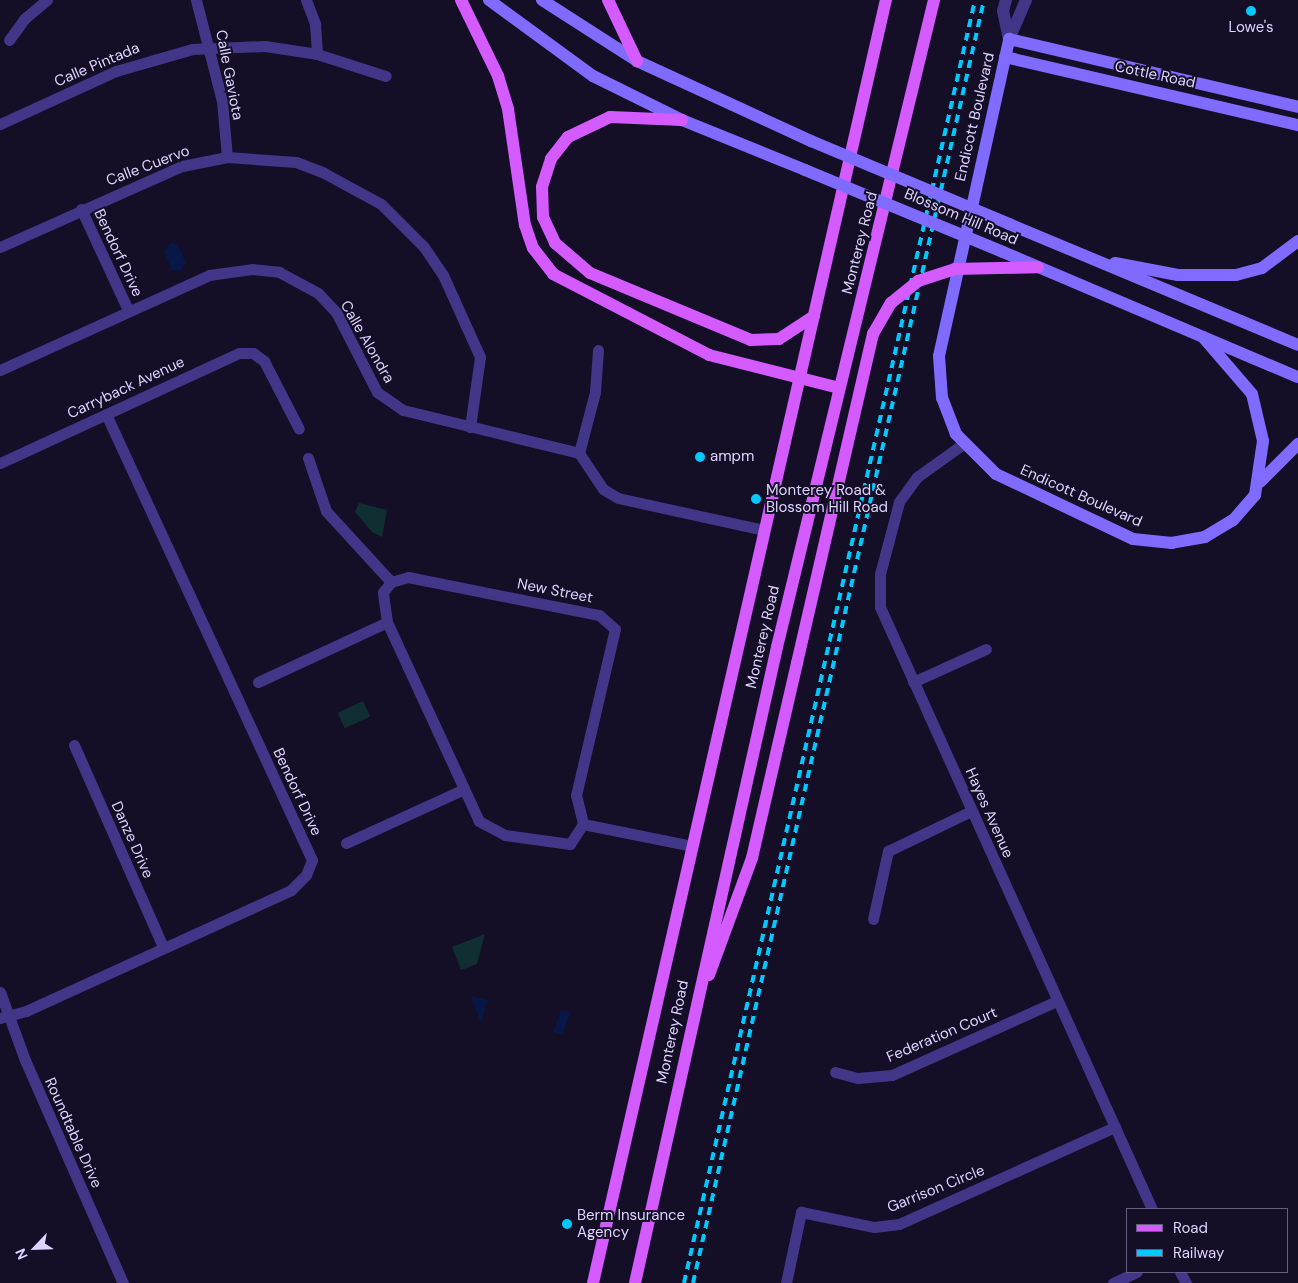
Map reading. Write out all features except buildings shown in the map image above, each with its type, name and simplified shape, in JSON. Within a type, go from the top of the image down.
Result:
[{"type":"main road","points":[[461,0],[498,76],[508,109],[525,225],[533,248],[553,274],[709,355],[839,388]]},
{"type":"main road","name":"Blossom Hill Road","points":[[489,0],[593,76],[682,120],[1003,252],[1298,377]]},
{"type":"main road","name":"Blossom Hill Road","points":[[542,0],[637,61],[811,141],[1298,345]]},
{"type":"main road","points":[[608,0],[637,61]]},
{"type":"main road","name":"Monterey Road","points":[[635,1283],[692,1024],[839,388],[934,0]]},
{"type":"main road","name":"Monterey Road","points":[[593,1283],[885,1]]},
{"type":"main road","name":"Endicott Boulevard","points":[[1010,39],[939,356],[942,398],[963,444],[996,474],[1040,498],[1154,543],[1188,542],[1220,529],[1245,508],[1260,482]]},
{"type":"main road","name":"Cottle Road","points":[[1010,39],[1298,107]]},
{"type":"main road","name":"Cottle Road","points":[[1005,56],[1298,126]]},
{"type":"main road","points":[[682,120],[610,117],[568,137],[551,158],[542,187],[543,217],[555,243],[590,273],[751,340],[780,339],[814,316]]},
{"type":"main road","points":[[1086,257],[1178,275],[1229,276],[1262,268],[1298,241]]},
{"type":"main road","points":[[692,1024],[752,858],[873,334],[891,303],[918,281],[955,269],[1038,267]]},
{"type":"main road","points":[[1204,338],[1242,379],[1256,402],[1263,428],[1260,482]]},
{"type":"main road","points":[[1260,482],[1298,444]]},
{"type":"street","points":[[9,40],[24,18],[47,0]]},
{"type":"street","name":"Calle Gaviota","points":[[196,0],[211,46],[227,157]]},
{"type":"street","points":[[306,0],[315,24],[317,54]]},
{"type":"street","name":"Endicott Boulevard","points":[[1006,0],[1003,12],[1010,39]]},
{"type":"street","name":"Endicott Boulevard","points":[[1010,39],[1026,0]]},
{"type":"street","name":"Calle Pintada","points":[[0,124],[134,64],[211,46],[265,46],[317,54],[386,76]]},
{"type":"street","name":"Calle Cuervo","points":[[0,247],[182,166],[227,157],[296,162],[358,189],[382,204],[424,246],[443,275],[479,351],[480,368],[470,427]]},
{"type":"street","name":"Bendorf Drive","points":[[81,210],[128,310]]},
{"type":"street","name":"Calle Alondra","points":[[0,370],[128,310],[230,270],[279,272],[318,294],[336,312],[377,392],[388,402],[403,410],[579,453]]},
{"type":"street","points":[[598,350],[595,392],[579,453],[603,489],[618,498],[764,530]]},
{"type":"street","name":"Carryback Avenue","points":[[0,463],[239,353],[253,353],[264,361],[299,429]]},
{"type":"street","name":"Bendorf Drive","points":[[4,1017],[291,890],[306,875],[312,860],[106,414]]},
{"type":"street","name":"Hayes Avenue","points":[[963,444],[908,488],[893,518],[880,574],[880,607],[1152,1208]]},
{"type":"street","points":[[308,458],[326,510],[391,582],[382,598],[387,622],[479,821],[505,835],[570,844],[583,824],[692,846]]},
{"type":"street","name":"New Street","points":[[391,582],[408,577],[599,615],[615,629],[576,795],[583,824]]},
{"type":"street","points":[[258,682],[387,622]]},
{"type":"street","points":[[913,682],[986,649]]},
{"type":"street","name":"Danze Drive","points":[[74,745],[163,947]]},
{"type":"street","points":[[346,844],[464,789]]},
{"type":"street","points":[[872,920],[888,851],[971,811]]},
{"type":"street","name":"Roundtable Drive","points":[[0,992],[4,1017],[123,1283]]},
{"type":"street","name":"Federation Court","points":[[835,1072],[858,1078],[892,1075],[1057,1000]]},
{"type":"street","name":"Garrison Circle","points":[[786,1283],[801,1212],[874,1227],[899,1224],[1115,1128]]},
{"type":"street","points":[[1113,1283],[1136,1273]]},
{"type":"green space","points":[[359,503],[387,510],[382,537],[372,532],[355,512]]},
{"type":"green space","points":[[363,701],[370,716],[345,728],[338,713]]},
{"type":"green space","points":[[485,934],[477,964],[461,970],[452,947]]},
{"type":"water","points":[[171,242],[178,245],[186,263],[180,271],[172,270],[164,252]]},
{"type":"water","points":[[471,996],[487,1000],[481,1024]]},
{"type":"water","points":[[561,1010],[570,1012],[563,1034],[553,1032]]},
{"type":"railway","points":[[684,1283],[975,0]]},
{"type":"railway","points":[[693,1283],[984,0]]},
{"type":"place","name":"Lowe's","points":[[1251,11]]},
{"type":"place","name":"ampm","points":[[700,457]]},
{"type":"place","name":"Monterey Road & Blossom Hill Road","points":[[756,499]]},
{"type":"place","name":"Berm Insurance Agency","points":[[567,1224]]}]
